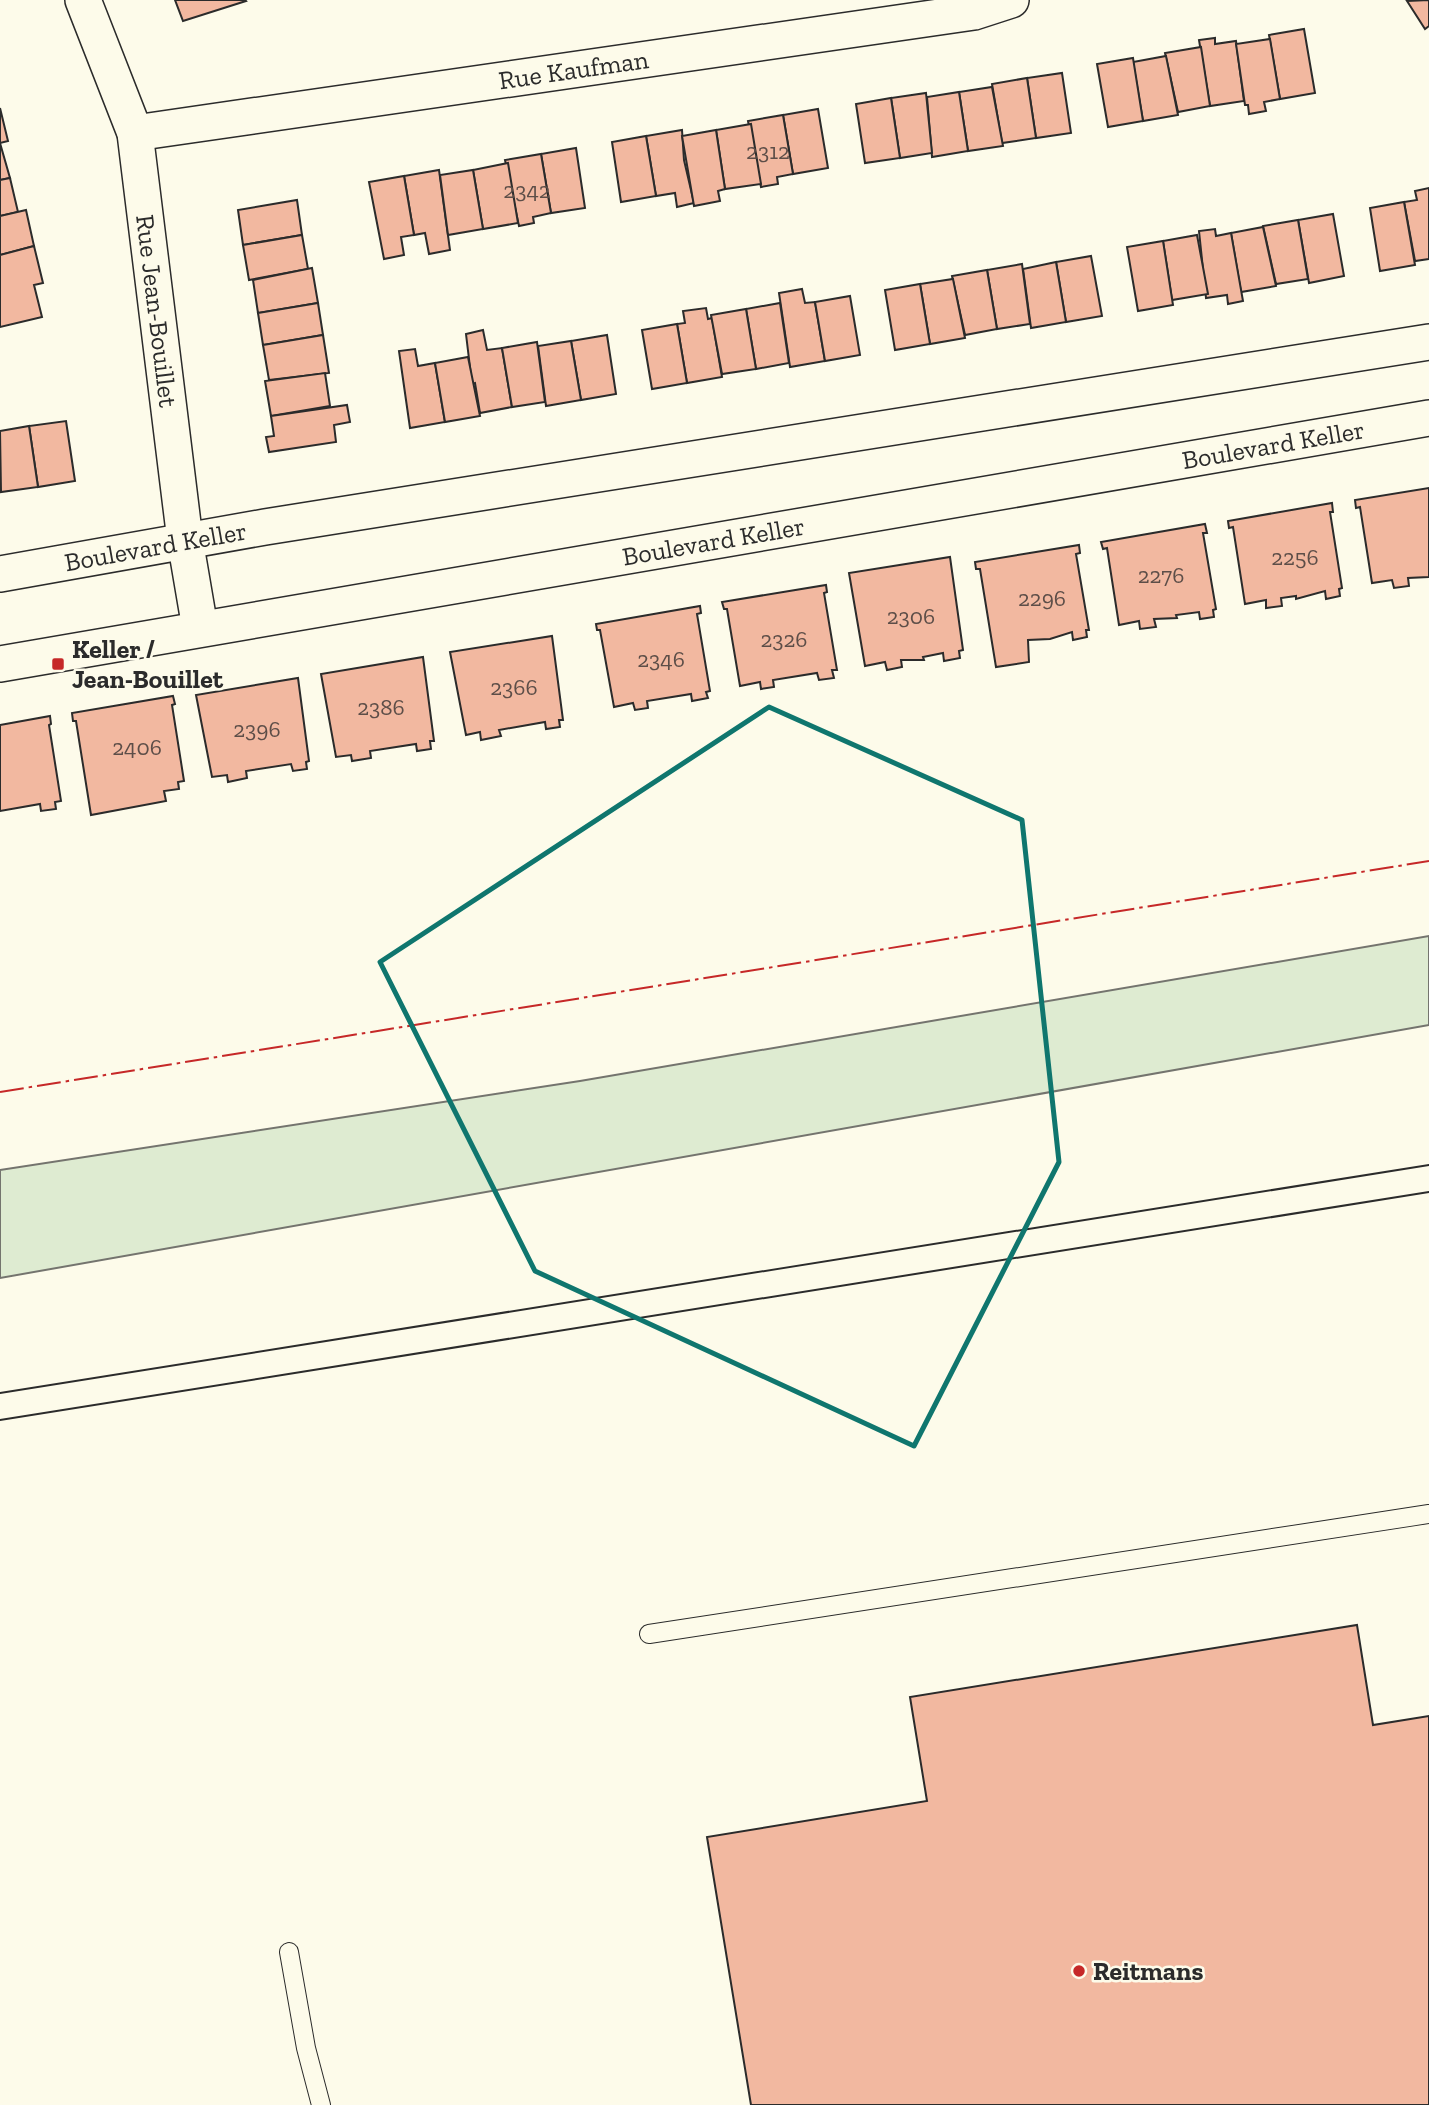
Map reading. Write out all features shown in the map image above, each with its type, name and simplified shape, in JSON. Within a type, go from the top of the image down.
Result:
[{"type":"street","name":"Rue Jean-Bouillet","points":[[83,0],[135,133],[185,540],[200,628]]},
{"type":"street","name":"Rue Kaufman","points":[[135,133],[974,12],[1011,0]]},
{"type":"street","name":"Boulevard Keller","points":[[0,574],[185,540],[1429,342]]},
{"type":"street","name":"Boulevard Keller","points":[[0,664],[1429,418]]},
{"type":"lane","points":[[649,1634],[1429,1514]]},
{"type":"lane","points":[[289,1952],[306,2048],[321,2105]]},
{"type":"highlighted area","points":[[769,707],[1022,820],[1059,1162],[914,1446],[535,1271],[380,962]]},
{"type":"green space","points":[[1429,936],[1429,1025],[0,1278],[0,1170],[580,1081]]},
{"type":"building","points":[[175,0],[245,0],[246,1],[183,21]]},
{"type":"building","points":[[1429,0],[1429,26],[1425,29],[1407,1]]},
{"type":"building","points":[[1304,29],[1315,93],[1280,99],[1269,35]]},
{"type":"building","points":[[1215,38],[1215,44],[1236,41],[1244,101],[1210,106],[1199,40]]},
{"type":"building","points":[[1270,39],[1280,99],[1264,102],[1266,111],[1249,114],[1248,105],[1245,105],[1236,44]]},
{"type":"building","points":[[1201,47],[1210,106],[1178,112],[1165,53]]},
{"type":"building","points":[[1166,56],[1178,115],[1143,121],[1133,62]]},
{"type":"building","points":[[1133,58],[1143,121],[1108,127],[1097,64]]},
{"type":"building","points":[[1062,73],[1071,133],[1036,138],[1027,78]]},
{"type":"building","points":[[1027,78],[1036,138],[1002,143],[992,84]]},
{"type":"building","points":[[992,87],[1003,146],[968,151],[959,92]]},
{"type":"building","points":[[959,92],[968,151],[932,157],[927,97]]},
{"type":"building","points":[[926,93],[932,153],[900,158],[891,98]]},
{"type":"building","points":[[891,98],[900,158],[865,163],[856,104]]},
{"type":"building","points":[[0,108],[8,141],[0,143]]},
{"type":"building","points":[[818,109],[828,168],[793,174],[783,115]]},
{"type":"building","points":[[783,115],[793,174],[777,177],[778,184],[761,187],[748,121]]},
{"type":"building","points":[[751,124],[761,184],[725,189],[716,130]]},
{"type":"building","points":[[682,130],[684,160],[694,203],[677,207],[675,193],[656,196],[646,136]]},
{"type":"building","points":[[716,130],[725,189],[718,191],[720,201],[694,206],[682,136]]},
{"type":"building","points":[[646,136],[656,196],[621,202],[612,142]]},
{"type":"building","points":[[0,143],[10,178],[0,180]]},
{"type":"building","points":[[576,148],[585,208],[551,213],[541,154]]},
{"type":"building","points":[[541,154],[551,213],[533,217],[534,223],[519,226],[505,160]]},
{"type":"building","points":[[508,163],[518,223],[483,229],[473,170]]},
{"type":"building","points":[[439,170],[450,250],[429,254],[425,233],[414,235],[404,176]]},
{"type":"building","points":[[473,170],[483,229],[448,235],[440,175]]},
{"type":"building","points":[[404,176],[414,235],[401,237],[404,255],[384,259],[369,182]]},
{"type":"building","points":[[10,178],[18,212],[0,216],[0,180]]},
{"type":"building","points":[[1429,188],[1429,259],[1415,261],[1404,202],[1417,200],[1415,191]]},
{"type":"building","points":[[297,200],[302,235],[243,245],[238,210]]},
{"type":"building","points":[[1404,202],[1415,265],[1380,271],[1370,208]]},
{"type":"building","points":[[26,210],[34,246],[0,255],[0,216]]},
{"type":"building","points":[[1333,214],[1344,276],[1309,283],[1298,220]]},
{"type":"building","points":[[1298,220],[1308,279],[1276,284],[1263,226]]},
{"type":"building","points":[[1263,227],[1276,286],[1241,292],[1231,233]]},
{"type":"building","points":[[1215,229],[1216,236],[1231,233],[1243,301],[1228,304],[1227,295],[1206,298],[1199,231]]},
{"type":"building","points":[[302,235],[308,269],[249,280],[243,245]]},
{"type":"building","points":[[1197,235],[1208,294],[1172,300],[1163,241]]},
{"type":"building","points":[[1163,241],[1173,305],[1138,311],[1127,247]]},
{"type":"building","points":[[34,246],[43,283],[34,285],[42,317],[0,327],[0,255]]},
{"type":"building","points":[[1091,256],[1102,316],[1066,322],[1056,262]]},
{"type":"building","points":[[1056,262],[1066,322],[1031,328],[1023,269]]},
{"type":"building","points":[[1022,264],[1030,324],[997,329],[987,270]]},
{"type":"building","points":[[312,268],[318,303],[258,313],[253,280]]},
{"type":"building","points":[[987,270],[997,329],[965,335],[952,276]]},
{"type":"building","points":[[953,279],[965,338],[930,344],[920,284]]},
{"type":"building","points":[[920,284],[930,344],[895,350],[885,290]]},
{"type":"building","points":[[802,289],[805,303],[815,302],[825,361],[790,367],[779,293]]},
{"type":"building","points":[[850,296],[860,355],[825,361],[815,302]]},
{"type":"building","points":[[318,303],[323,335],[263,345],[258,313]]},
{"type":"building","points":[[780,303],[789,363],[756,369],[746,309]]},
{"type":"building","points":[[706,308],[708,319],[712,318],[722,377],[687,383],[677,324],[685,323],[683,311]]},
{"type":"building","points":[[746,309],[756,369],[722,374],[711,315]]},
{"type":"building","points":[[677,324],[687,383],[652,389],[642,330]]},
{"type":"building","points":[[483,330],[487,350],[502,348],[512,407],[480,413],[475,383],[472,384],[466,334]]},
{"type":"building","points":[[323,335],[329,373],[269,380],[263,345]]},
{"type":"building","points":[[607,335],[616,394],[581,400],[571,341]]},
{"type":"building","points":[[571,341],[581,400],[546,406],[538,346]]},
{"type":"building","points":[[537,342],[545,402],[512,407],[502,348]]},
{"type":"building","points":[[415,349],[418,366],[435,363],[445,422],[410,428],[399,351]]},
{"type":"building","points":[[468,357],[480,416],[445,422],[435,363]]},
{"type":"building","points":[[325,373],[330,406],[271,416],[265,381]]},
{"type":"building","points":[[347,405],[350,422],[334,425],[336,442],[269,452],[266,437],[274,436],[271,416]]},
{"type":"building","points":[[66,421],[75,481],[38,487],[29,426]]},
{"type":"building","points":[[29,426],[38,487],[1,492],[0,431]]},
{"type":"building","points":[[1429,488],[1429,577],[1408,578],[1409,586],[1394,588],[1392,580],[1372,583],[1360,507],[1356,508],[1355,500]]},
{"type":"building","points":[[1332,503],[1333,512],[1330,512],[1342,588],[1339,589],[1340,596],[1326,599],[1325,591],[1296,599],[1296,596],[1281,598],[1282,606],[1266,608],[1266,600],[1245,604],[1233,527],[1229,528],[1228,521]]},
{"type":"building","points":[[1205,524],[1207,533],[1203,533],[1216,609],[1213,610],[1214,617],[1200,619],[1199,612],[1176,615],[1177,618],[1154,619],[1156,627],[1140,629],[1139,621],[1119,625],[1107,548],[1103,549],[1101,542]]},
{"type":"building","points":[[1079,545],[1080,553],[1076,554],[1089,630],[1086,630],[1087,637],[1073,640],[1072,632],[1050,639],[1028,640],[1029,662],[996,667],[980,569],[976,569],[975,562]]},
{"type":"building","points":[[950,557],[963,650],[959,651],[960,658],[944,661],[943,653],[923,657],[924,660],[901,660],[902,667],[887,670],[885,662],[865,666],[849,573]]},
{"type":"building","points":[[826,585],[827,592],[824,593],[837,670],[832,670],[834,678],[819,680],[817,673],[773,680],[774,687],[761,689],[760,682],[740,686],[727,609],[724,609],[722,602]]},
{"type":"building","points":[[700,606],[701,613],[697,614],[710,691],[706,692],[708,698],[692,701],[691,694],[647,701],[648,708],[635,710],[633,703],[614,707],[600,630],[597,630],[596,624]]},
{"type":"building","points":[[552,636],[563,720],[559,720],[560,727],[546,729],[545,722],[499,730],[501,736],[481,740],[480,732],[466,735],[450,652]]},
{"type":"building","points":[[423,657],[434,741],[430,741],[431,749],[417,751],[416,744],[370,751],[371,758],[352,761],[351,755],[336,757],[321,674]]},
{"type":"building","points":[[298,678],[309,761],[306,762],[307,769],[293,771],[291,764],[246,771],[247,778],[228,782],[227,775],[212,777],[196,695]]},
{"type":"building","points":[[173,696],[175,704],[172,705],[184,781],[178,782],[179,789],[164,791],[166,801],[91,815],[76,721],[73,721],[72,713]]},
{"type":"building","points":[[50,716],[49,725],[61,801],[55,802],[56,809],[41,811],[40,804],[0,811],[0,725]]},
{"type":"building","name":"Reitmans","points":[[1357,1625],[1373,1725],[1429,1716],[1429,2105],[751,2105],[707,1837],[927,1801],[910,1697]]},
{"type":"tram line","points":[[0,1393],[1429,1165]]},
{"type":"tram line","points":[[0,1420],[1429,1192]]},
{"type":"power","points":[[0,1092],[1429,861]]},
{"type":"place","name":"Keller / Jean-Bouillet","points":[[58,664]]},
{"type":"place","name":"Reitmans","points":[[1079,1971]]}]
